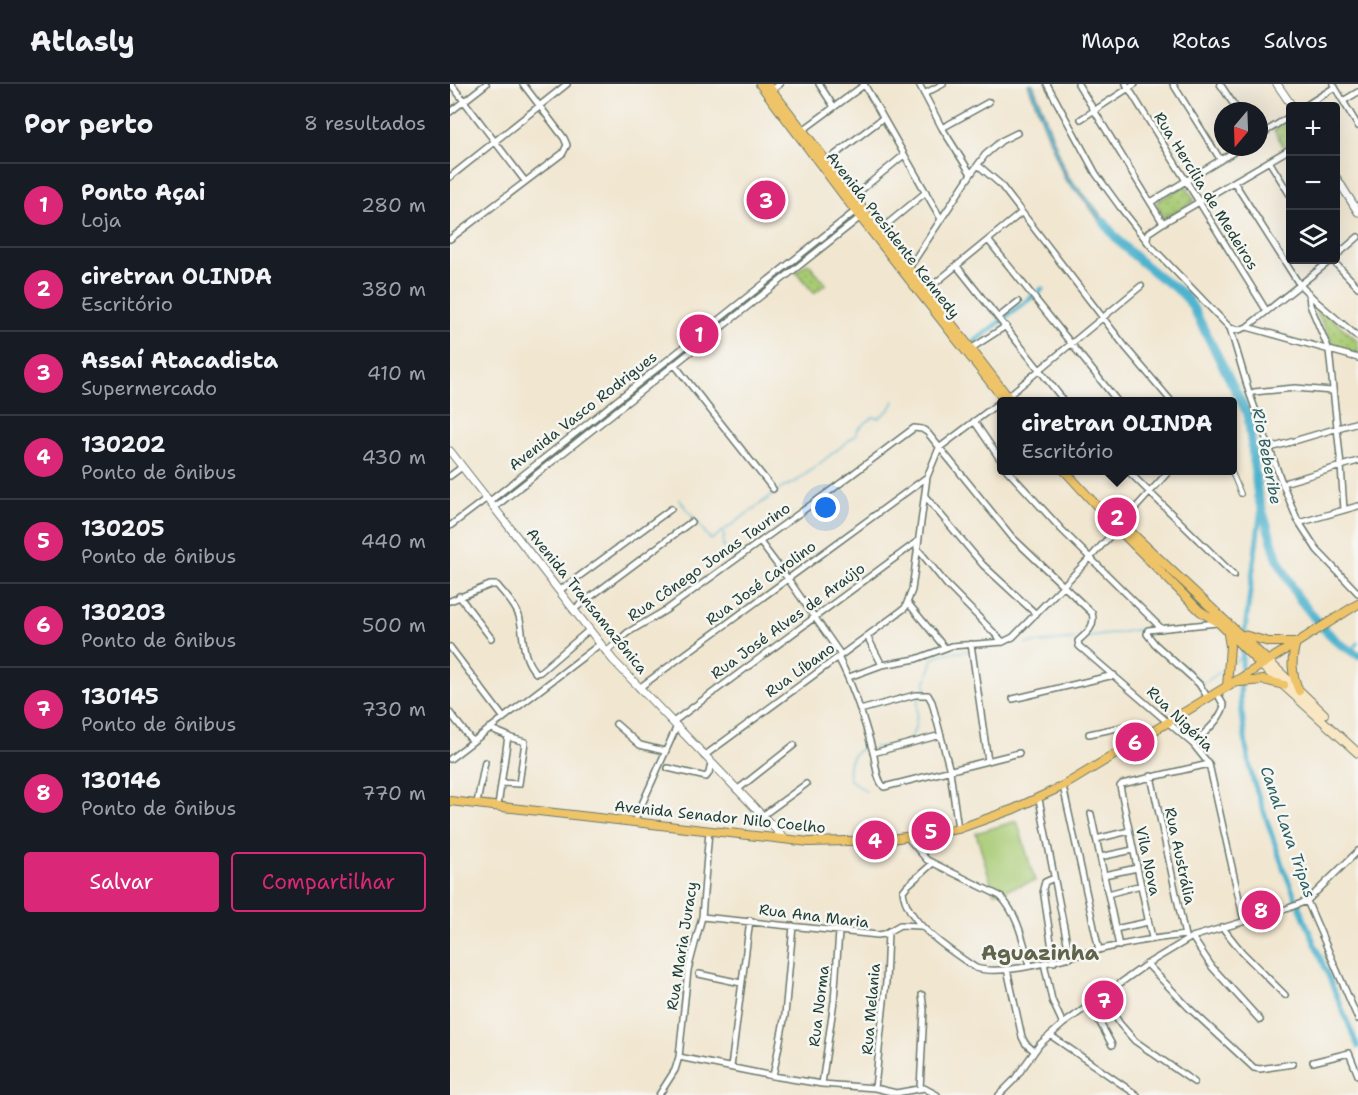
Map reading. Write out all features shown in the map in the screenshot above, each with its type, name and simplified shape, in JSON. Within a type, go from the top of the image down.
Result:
[{"type":"main road","name":"Avenida Presidente Kennedy","points":[[760,84],[1005,397]]},
{"type":"main road","name":"Avenida Presidente Kennedy","points":[[770,87],[854,196],[861,212],[880,230],[927,290],[972,348],[1006,397]]},
{"type":"main road","points":[[1068,475],[1186,591]]},
{"type":"main road","points":[[1073,475],[1147,559],[1250,645],[1284,685],[1358,753]]},
{"type":"main road","name":"Avenida Senador Nilo Coelho","points":[[450,801],[809,842],[862,842],[908,838],[958,828],[981,822],[1039,799],[1063,786],[1230,684],[1244,679],[1296,642],[1356,605]]},
{"type":"main road","points":[[1230,684],[1230,653],[1235,634]]},
{"type":"main road","points":[[1250,645],[1296,642],[1292,670],[1299,691]]},
{"type":"main road","points":[[1265,663],[1358,746]]},
{"type":"main road","points":[[1244,679],[1264,680],[1284,685]]},
{"type":"street","points":[[451,84],[525,181]]},
{"type":"street","points":[[450,112],[486,84]]},
{"type":"street","points":[[450,239],[563,153],[567,145],[523,84]]},
{"type":"street","points":[[450,177],[567,84]]},
{"type":"street","points":[[770,87],[780,84]]},
{"type":"street","points":[[819,84],[834,107]]},
{"type":"street","points":[[802,130],[864,84],[941,219]]},
{"type":"street","points":[[919,84],[942,128],[974,170],[1000,184],[1138,364],[1168,397]]},
{"type":"street","points":[[924,94],[943,84]]},
{"type":"street","points":[[1047,84],[1096,174],[1120,207],[1230,328],[1249,392],[1297,519],[1317,550],[1358,593]]},
{"type":"street","points":[[1078,84],[1163,223]]},
{"type":"street","points":[[1080,118],[1127,86],[1135,84]]},
{"type":"street","points":[[1173,84],[1220,159]]},
{"type":"street","points":[[1220,84],[1232,102]]},
{"type":"street","points":[[1277,84],[1289,102]]},
{"type":"street","name":"Rua Hercília de Medeiros","points":[[1127,86],[1266,310]]},
{"type":"street","points":[[1311,102],[1334,86],[1358,126]]},
{"type":"street","points":[[1343,100],[1358,92]]},
{"type":"street","points":[[942,128],[989,102]]},
{"type":"street","points":[[826,161],[884,118]]},
{"type":"street","points":[[1268,130],[1286,119]]},
{"type":"street","points":[[909,268],[974,170],[996,145],[1017,133]]},
{"type":"street","points":[[1147,239],[1148,233],[1163,223],[1286,151]]},
{"type":"street","points":[[854,196],[904,155]]},
{"type":"street","points":[[1151,201],[1226,156]]},
{"type":"street","points":[[1269,162],[1286,189]]},
{"type":"street","points":[[1234,182],[1299,284],[1358,337]]},
{"type":"street","points":[[1340,185],[1358,212]]},
{"type":"street","points":[[880,230],[926,192]]},
{"type":"street","name":"Avenida Vasco Rodrigues","points":[[490,502],[833,229],[861,212]]},
{"type":"street","name":"Avenida Vasco Rodrigues","points":[[490,502],[526,482],[838,236],[861,212]]},
{"type":"street","points":[[927,290],[1021,213]]},
{"type":"street","points":[[833,229],[838,236]]},
{"type":"street","points":[[1340,252],[1358,237]]},
{"type":"street","points":[[988,240],[1114,397]]},
{"type":"street","points":[[1230,328],[1239,330],[1247,327],[1326,264]]},
{"type":"street","points":[[1335,264],[1358,287]]},
{"type":"street","points":[[956,265],[1061,397]]},
{"type":"street","points":[[1009,397],[1141,286]]},
{"type":"street","points":[[1309,294],[1310,305],[1329,350],[1342,468],[1344,510]]},
{"type":"street","points":[[972,348],[1002,321],[1018,302]]},
{"type":"street","points":[[1247,327],[1358,358]]},
{"type":"street","points":[[669,358],[773,489]]},
{"type":"street","points":[[1254,392],[1295,388],[1332,391]]},
{"type":"street","points":[[945,648],[908,603],[927,477],[939,448],[997,406]]},
{"type":"street","points":[[974,421],[997,455]]},
{"type":"street","points":[[1274,447],[1358,422]]},
{"type":"street","name":"Rua Cônego Jonas Taurino","points":[[606,651],[627,633],[666,610],[914,428],[925,430],[939,448]]},
{"type":"street","points":[[939,448],[1012,537],[1063,586]]},
{"type":"street","name":"Avenida Transamazônica","points":[[450,451],[606,651],[785,839]]},
{"type":"street","points":[[1287,482],[1342,468],[1358,461]]},
{"type":"street","points":[[450,476],[462,467]]},
{"type":"street","points":[[1011,475],[1051,519],[1162,629]]},
{"type":"street","points":[[1131,475],[1234,574]]},
{"type":"street","points":[[849,677],[882,665],[916,659],[945,648],[1003,642],[1013,637],[1166,475]]},
{"type":"street","points":[[1233,475],[1241,494]]},
{"type":"street","points":[[522,476],[526,482]]},
{"type":"street","name":"Rua José Carolino","points":[[639,688],[927,477]]},
{"type":"street","points":[[925,496],[983,566],[1036,614]]},
{"type":"street","points":[[450,526],[490,502]]},
{"type":"street","points":[[1302,522],[1358,506]]},
{"type":"street","points":[[560,591],[671,509]]},
{"type":"street","points":[[573,610],[691,522]]},
{"type":"street","points":[[760,542],[814,616],[839,656],[860,710],[880,782],[886,788],[1019,753]]},
{"type":"street","points":[[918,544],[947,585],[1003,642]]},
{"type":"street","name":"Rua José Alves de Araújo","points":[[634,822],[675,724],[814,616],[918,544]]},
{"type":"street","points":[[450,601],[490,585],[497,585],[518,614],[524,651],[536,673],[589,630]]},
{"type":"street","name":"Rua Nigéria","points":[[1063,586],[1092,613],[1092,624],[1086,634],[1078,640],[1079,645],[1193,744],[1209,764],[1244,921]]},
{"type":"street","points":[[459,596],[491,638]]},
{"type":"street","name":"Rua Líbano","points":[[704,756],[901,612],[908,603]]},
{"type":"street","points":[[1208,698],[1199,684],[1148,633],[1221,620]]},
{"type":"street","points":[[867,636],[882,665]]},
{"type":"street","points":[[450,759],[600,644]]},
{"type":"street","points":[[971,644],[988,761]]},
{"type":"street","points":[[450,647],[503,717]]},
{"type":"street","points":[[1013,699],[1114,675]]},
{"type":"street","points":[[1193,744],[1222,712],[1224,706],[1217,693]]},
{"type":"street","points":[[860,710],[915,695],[927,694],[932,702],[950,771],[958,828]]},
{"type":"street","points":[[451,717],[472,741]]},
{"type":"street","points":[[616,724],[640,745],[664,751]]},
{"type":"street","points":[[1089,734],[1136,724],[1147,735]]},
{"type":"street","points":[[489,728],[525,742],[519,784],[502,783]]},
{"type":"street","points":[[873,753],[941,735]]},
{"type":"street","points":[[498,806],[508,737]]},
{"type":"street","points":[[737,790],[794,745]]},
{"type":"street","points":[[477,803],[485,762]]},
{"type":"street","points":[[668,768],[706,777],[711,763]]},
{"type":"street","points":[[1151,776],[1209,764]]},
{"type":"street","name":"Vila Nova","points":[[1151,776],[1122,784],[1120,789],[1152,938]]},
{"type":"street","name":"Rua Austrália","points":[[1151,776],[1188,937]]},
{"type":"street","points":[[762,816],[806,784]]},
{"type":"street","points":[[1063,786],[1098,950]]},
{"type":"street","points":[[1039,799],[1070,958]]},
{"type":"street","points":[[1091,814],[1119,945]]},
{"type":"street","name":"Rua Maria Juracy","points":[[659,1095],[675,1070],[679,1057],[688,970],[702,917],[709,831]]},
{"type":"street","points":[[1096,839],[1129,831]]},
{"type":"street","points":[[908,838],[921,854],[933,863],[1000,896],[1007,903],[1016,920],[1030,965]]},
{"type":"street","points":[[1100,857],[1133,850]]},
{"type":"street","points":[[933,863],[903,891],[905,899],[920,927],[976,968],[988,971],[1054,962],[1152,938],[1188,937],[1289,908],[1307,901],[1358,851]]},
{"type":"street","points":[[1104,875],[1137,868]]},
{"type":"street","points":[[1054,878],[1045,882],[1043,886],[1054,962]]},
{"type":"street","points":[[1108,894],[1141,885]]},
{"type":"street","points":[[1307,901],[1358,1019]]},
{"type":"street","name":"Rua Ana Maria","points":[[702,917],[750,920],[878,935],[900,925],[920,927]]},
{"type":"street","points":[[731,1067],[750,920]]},
{"type":"street","points":[[1115,929],[1148,922]]},
{"type":"street","points":[[773,1076],[785,1015],[793,926]]},
{"type":"street","points":[[1222,927],[1242,952],[1285,995]]},
{"type":"street","name":"Rua Norma","points":[[822,1084],[836,980],[839,932]]},
{"type":"street","name":"Rua Melania","points":[[875,1088],[886,982],[888,932]]},
{"type":"street","points":[[1013,1095],[1002,1093],[1034,1051],[1050,1035],[1090,1004],[1188,937]]},
{"type":"street","points":[[1188,937],[1260,1020]]},
{"type":"street","points":[[1044,963],[1052,1000],[1063,1024]]},
{"type":"street","points":[[1147,964],[1189,1008],[1254,1068],[1293,1064]]},
{"type":"street","points":[[1007,969],[1022,1037],[1034,1051]]},
{"type":"street","points":[[699,974],[741,983]]},
{"type":"street","points":[[920,1089],[924,1010],[922,995]]},
{"type":"street","points":[[1103,996],[1120,1024],[1135,1041],[1194,1082]]},
{"type":"street","points":[[1090,1004],[1112,1045]]},
{"type":"street","points":[[1050,1035],[1137,1095]]},
{"type":"street","points":[[1313,1062],[1349,1053],[1358,1075]]},
{"type":"street","points":[[679,1057],[822,1084],[875,1088],[900,1094],[928,1089],[936,1095]]},
{"type":"street","points":[[854,1095],[855,1087]]},
{"type":"green space","points":[[1286,122],[1285,149],[1274,130]]},
{"type":"green space","points":[[1185,185],[1195,201],[1164,218],[1157,202]]},
{"type":"green space","points":[[831,232],[834,235],[676,360],[674,358]]},
{"type":"green space","points":[[808,263],[826,284],[814,293],[796,272]]},
{"type":"green space","points":[[1317,306],[1358,341],[1358,355],[1334,346],[1315,309]]},
{"type":"green space","points":[[664,365],[667,368],[581,436],[578,433]]},
{"type":"green space","points":[[1017,821],[1035,881],[994,893],[976,833]]},
{"type":"water","points":[[1028,84],[1033,84],[1067,175],[1111,229],[1107,232],[1087,203],[1065,179]]},
{"type":"waterway","name":"Rio Beberibe","points":[[1104,222],[1130,252],[1182,294],[1192,306],[1248,415],[1258,497],[1278,560],[1297,596],[1321,626],[1340,644],[1358,655]]},
{"type":"waterway","points":[[1038,293],[1042,289]]},
{"type":"waterway","points":[[974,342],[1033,296]]},
{"type":"waterway","points":[[679,499],[711,540],[782,488],[797,481],[856,435],[858,429],[873,417],[879,418],[890,409],[894,401]]},
{"type":"waterway","points":[[1255,482],[1282,485]]},
{"type":"waterway","name":"Canal Lava Tripas","points":[[1244,638],[1261,508]]},
{"type":"waterway","points":[[723,531],[723,546],[729,554]]},
{"type":"waterway","points":[[1084,638],[1142,629],[1146,633]]},
{"type":"waterway","points":[[1025,644],[1077,639]]},
{"type":"waterway","points":[[1351,651],[1358,642]]},
{"type":"waterway","name":"Canal Lava Tripas","points":[[1243,647],[1240,696],[1252,777],[1284,870],[1358,1047]]},
{"type":"waterway","points":[[926,689],[925,684],[933,659],[942,654],[968,651]]},
{"type":"waterway","points":[[1233,663],[1242,657]]},
{"type":"waterway","points":[[1181,664],[1203,684],[1224,669]]},
{"type":"waterway","points":[[874,747],[899,744],[911,737],[920,698]]},
{"type":"waterway","points":[[863,748],[852,757],[849,770],[850,780],[866,791]]},
{"type":"place","name":"Assaí Atacadista","points":[[766,200]]},
{"type":"place","name":"Ponto Açai","points":[[699,334]]},
{"type":"place","name":"ciretran OLINDA","points":[[1117,517]]},
{"type":"place","name":"130203","points":[[1135,742]]},
{"type":"place","name":"130205","points":[[931,831]]},
{"type":"place","name":"130202","points":[[875,840]]},
{"type":"place","name":"130146","points":[[1261,910]]},
{"type":"place","name":"130145","points":[[1104,1000]]},
{"type":"district","name":"Aguazinha","points":[[1040,953]]}]
